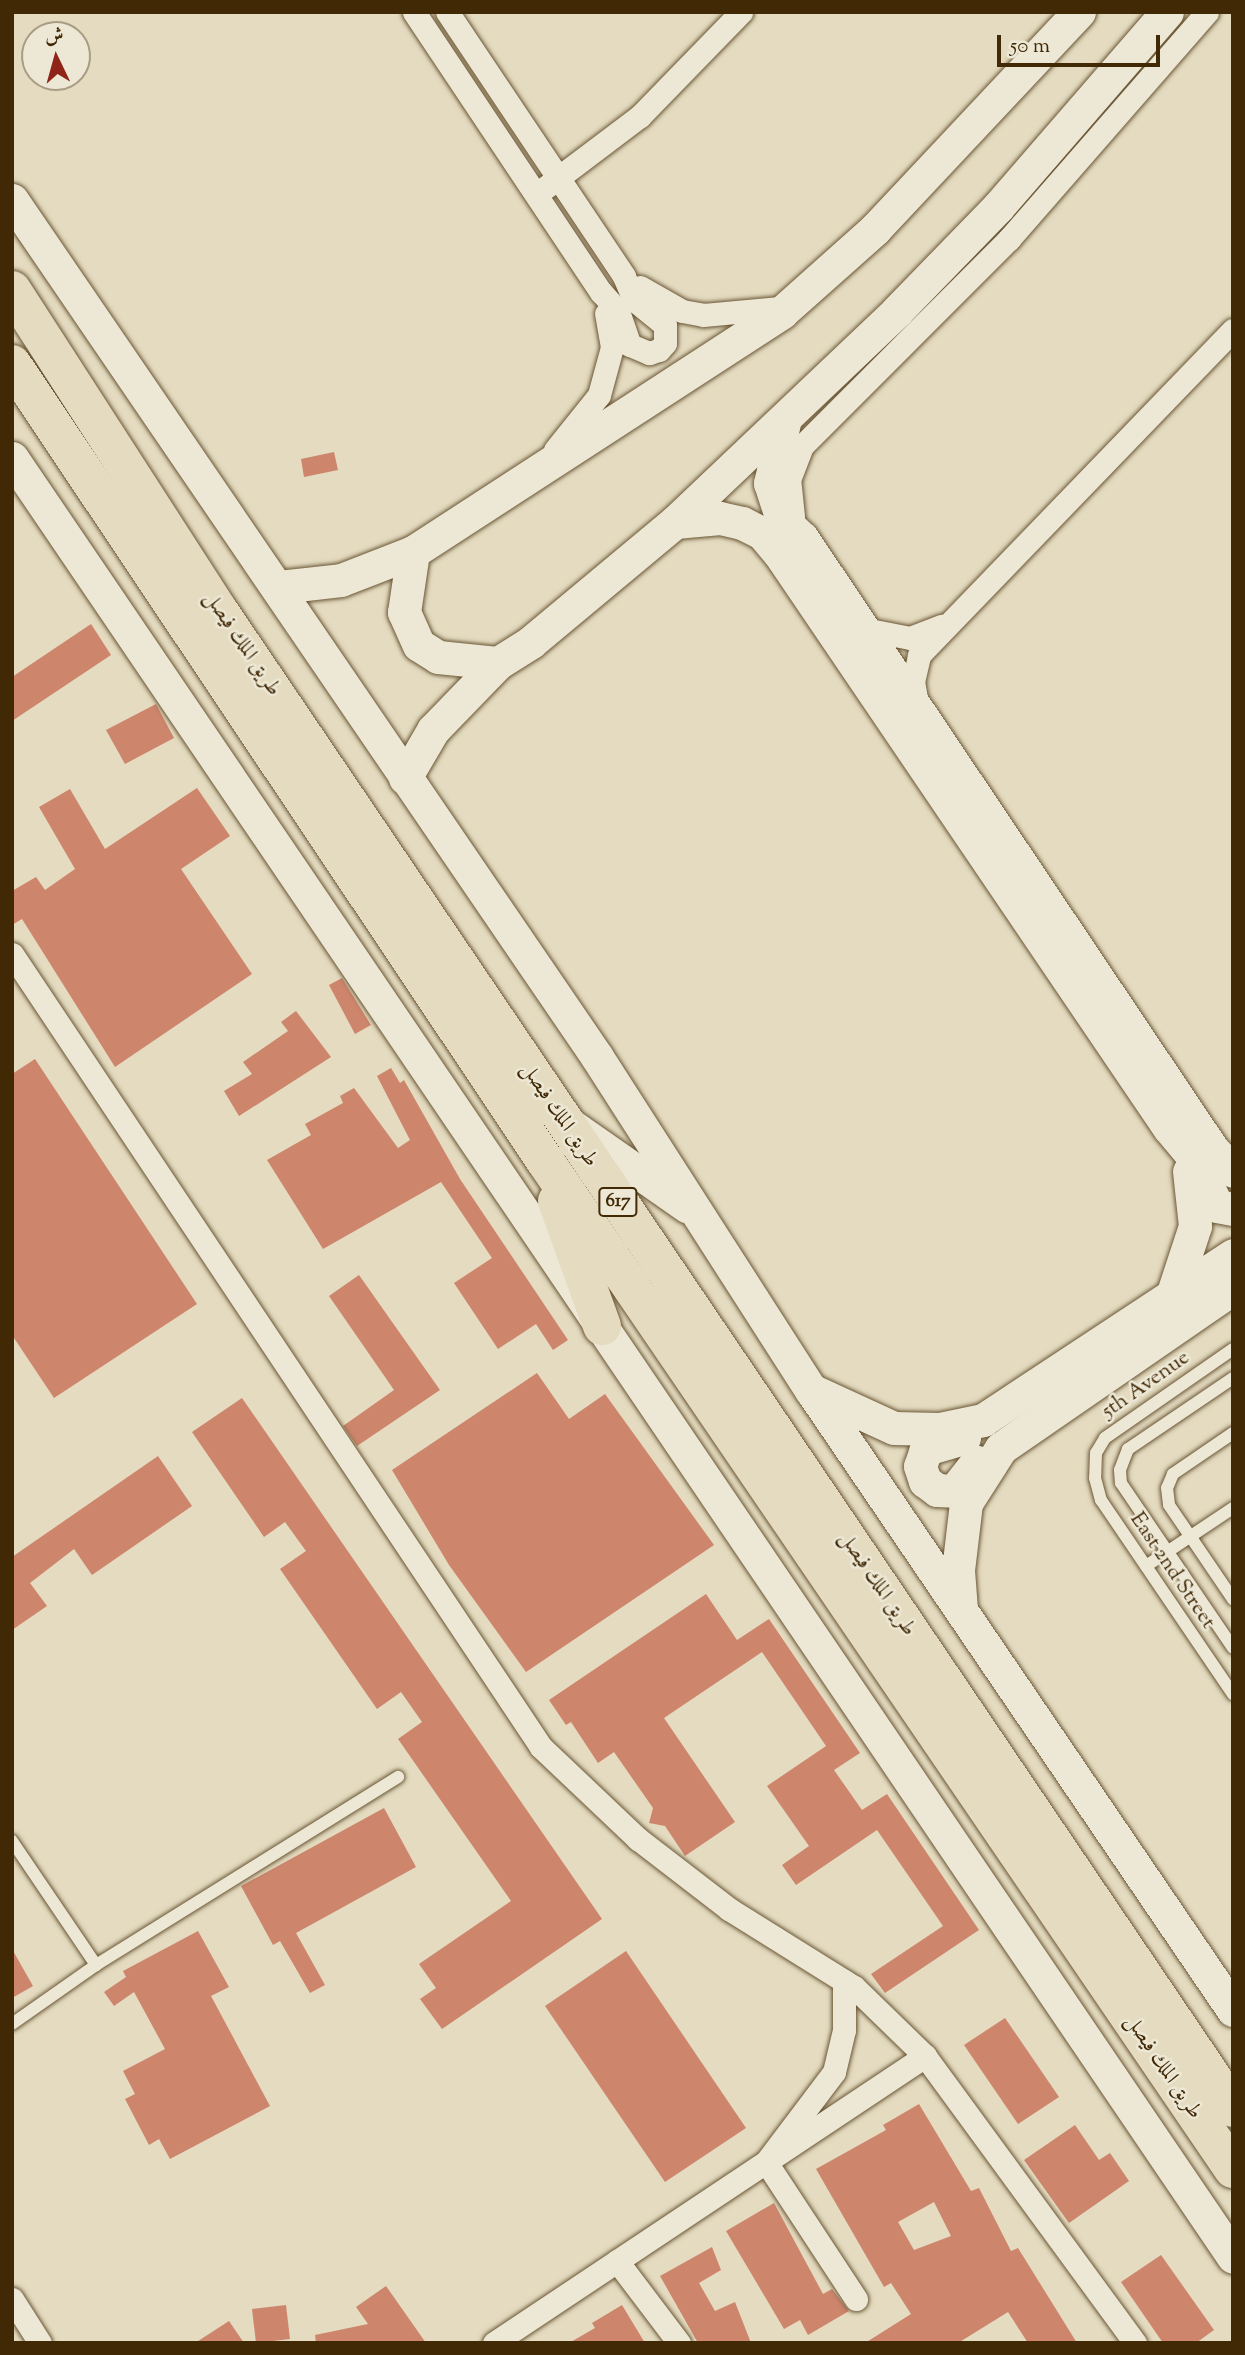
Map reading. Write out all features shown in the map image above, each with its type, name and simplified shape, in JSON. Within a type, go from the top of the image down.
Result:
[{"type":"highway","name":"طريق الملك فيصل","points":[[12,290],[219,611],[1233,2108]]},
{"type":"highway","name":"طريق الملك فيصل","points":[[12,364],[546,1162],[1233,2169]]},
{"type":"highway","points":[[546,1162],[602,1326]]},
{"type":"main road","points":[[279,587],[341,580],[413,552],[464,515],[659,396],[788,307],[875,229],[1079,12]]},
{"type":"main road","points":[[405,778],[433,730],[498,663],[531,642],[675,523],[784,422],[998,208],[1167,12]]},
{"type":"main road","points":[[12,200],[279,587],[702,1216],[811,1390],[1233,2010]]},
{"type":"main road","points":[[784,422],[772,464],[773,501],[782,519],[802,538],[919,710],[1180,1120],[1217,1206],[1233,1209]]},
{"type":"main road","points":[[12,458],[1233,2257]]},
{"type":"main road","points":[[675,523],[720,518],[742,523],[762,533],[1180,1120],[1233,1171]]},
{"type":"main road","points":[[413,552],[404,612],[419,645],[438,657],[498,663]]},
{"type":"main road","points":[[562,1119],[702,1216]]},
{"type":"main road","points":[[1180,1120],[1233,1154]]},
{"type":"main road","points":[[1172,1296],[1192,1242],[1196,1206],[1180,1120]]},
{"type":"main road","points":[[962,1612],[958,1570],[966,1503],[1016,1419],[1172,1296],[1233,1255]]},
{"type":"main road","points":[[811,1390],[875,1420],[915,1430],[1016,1419],[1233,1288]]},
{"type":"street","points":[[414,12],[601,292],[625,321],[630,345],[638,352],[659,350],[665,343],[666,325],[634,300],[624,276],[446,12]]},
{"type":"street","points":[[536,194],[640,116],[741,12]]},
{"type":"street","points":[[802,538],[789,505],[792,463],[802,446],[1009,239],[1207,12]]},
{"type":"street","points":[[601,292],[624,276]]},
{"type":"street","points":[[624,276],[660,301],[704,315],[788,307]]},
{"type":"street","points":[[535,473],[590,411],[605,380],[611,332],[601,292]]},
{"type":"street","points":[[919,710],[913,682],[919,655],[945,625],[1056,516],[1233,330]]},
{"type":"street","points":[[864,629],[910,638],[945,625]]},
{"type":"street","points":[[12,954],[541,1747],[638,1839],[729,1909],[844,1981],[925,2056],[1135,2343]]},
{"type":"street","points":[[766,2162],[834,2072],[845,2030],[844,1981]]},
{"type":"street","points":[[494,2343],[925,2056]]},
{"type":"street","points":[[766,2162],[856,2299]]},
{"type":"street","points":[[617,2261],[679,2343]]},
{"type":"street","points":[[12,2299],[40,2343]]},
{"type":"lane","name":"5th Avenue","points":[[1095,1463],[1105,1438],[1117,1427],[1233,1349]]},
{"type":"lane","name":"5th Avenue","points":[[1123,1458],[1128,1449],[1233,1378]]},
{"type":"lane","points":[[1230,1591],[1169,1505],[1167,1488],[1173,1474],[1233,1433]]},
{"type":"lane","name":"East 2nd Street","points":[[1123,1458],[1121,1483],[1233,1648]]},
{"type":"lane","name":"East 2nd Street","points":[[1095,1463],[1101,1500],[1233,1694]]},
{"type":"lane","points":[[1146,1566],[1233,1508]]},
{"type":"lane","points":[[12,2024],[96,1965],[398,1777]]},
{"type":"lane","points":[[12,1841],[96,1965]]},
{"type":"building","points":[[334,452],[338,470],[304,477],[301,459]]},
{"type":"building","points":[[91,624],[111,655],[12,721],[12,677]]},
{"type":"building","points":[[156,704],[174,738],[125,764],[106,730]]},
{"type":"building","points":[[197,788],[230,836],[181,869],[252,974],[115,1067],[22,919],[12,925],[12,891],[36,877],[45,890],[75,869],[39,807],[70,789],[105,849]]},
{"type":"building","points":[[342,978],[371,1025],[355,1034],[329,985]]},
{"type":"building","points":[[296,1011],[331,1057],[239,1116],[224,1091],[252,1074],[243,1062],[288,1031],[281,1022]]},
{"type":"building","points":[[35,1059],[197,1304],[54,1398],[12,1335],[12,1074]]},
{"type":"building","points":[[391,1068],[400,1083],[404,1080],[460,1179],[568,1340],[553,1350],[536,1324],[498,1349],[454,1283],[492,1258],[441,1182],[323,1249],[267,1160],[311,1135],[305,1124],[343,1103],[340,1096],[354,1088],[398,1148],[410,1140],[377,1076]]},
{"type":"building","points":[[359,1275],[440,1390],[357,1446],[343,1426],[394,1390],[329,1296]]},
{"type":"building","points":[[537,1373],[569,1419],[605,1394],[714,1545],[526,1672],[449,1565],[392,1470]]},
{"type":"building","points":[[242,1398],[602,1919],[442,2029],[420,1999],[436,1988],[419,1964],[511,1901],[398,1739],[422,1722],[401,1692],[377,1709],[280,1569],[306,1551],[285,1522],[264,1537],[192,1432]]},
{"type":"building","points":[[158,1456],[192,1506],[92,1575],[74,1549],[30,1583],[47,1606],[12,1630],[12,1557]]},
{"type":"building","points":[[706,1594],[737,1640],[769,1619],[860,1753],[834,1770],[862,1810],[887,1794],[979,1930],[885,1993],[871,1974],[943,1926],[877,1830],[796,1885],[782,1865],[809,1846],[767,1786],[826,1746],[762,1652],[664,1718],[735,1822],[685,1856],[665,1826],[649,1823],[653,1808],[614,1752],[598,1763],[571,1722],[566,1725],[549,1700]]},
{"type":"building","points":[[384,1808],[416,1867],[296,1933],[325,1985],[310,1993],[280,1941],[273,1945],[241,1886]]},
{"type":"building","points":[[198,1931],[229,1987],[211,1996],[270,2106],[170,2159],[159,2139],[149,2145],[125,2099],[135,2094],[123,2071],[165,2049],[134,1992],[114,2006],[104,1992],[126,1977],[123,1971]]},
{"type":"building","points":[[12,1949],[33,1986],[12,1998]]},
{"type":"building","points":[[626,1951],[746,2128],[665,2182],[545,2006]]},
{"type":"building","points":[[1005,2018],[1059,2097],[1018,2124],[964,2045]]},
{"type":"building","points":[[919,2104],[971,2191],[979,2188],[1011,2251],[1018,2248],[1077,2343],[1028,2343],[1008,2312],[958,2343],[865,2343],[911,2314],[891,2283],[884,2287],[816,2169],[886,2130],[883,2125]],"holes":[[[934,2202],[951,2236],[914,2250],[898,2222]]]},
{"type":"building","points":[[1075,2125],[1099,2160],[1110,2153],[1129,2181],[1069,2223],[1024,2160]]},
{"type":"building","points":[[774,2203],[823,2294],[832,2289],[849,2311],[808,2335],[800,2320],[784,2329],[726,2231]]},
{"type":"building","points":[[712,2247],[721,2270],[699,2283],[715,2311],[735,2302],[751,2343],[698,2343],[660,2276]]},
{"type":"building","points":[[1161,2255],[1214,2330],[1196,2343],[1163,2343],[1121,2282]]},
{"type":"building","points":[[386,2286],[426,2343],[316,2343],[315,2335],[368,2324],[356,2307]]},
{"type":"building","points":[[286,2305],[290,2339],[256,2343],[252,2309]]},
{"type":"building","points":[[622,2305],[645,2343],[569,2343],[595,2328],[592,2323]]},
{"type":"building","points":[[229,2321],[244,2343],[195,2343]]}]
